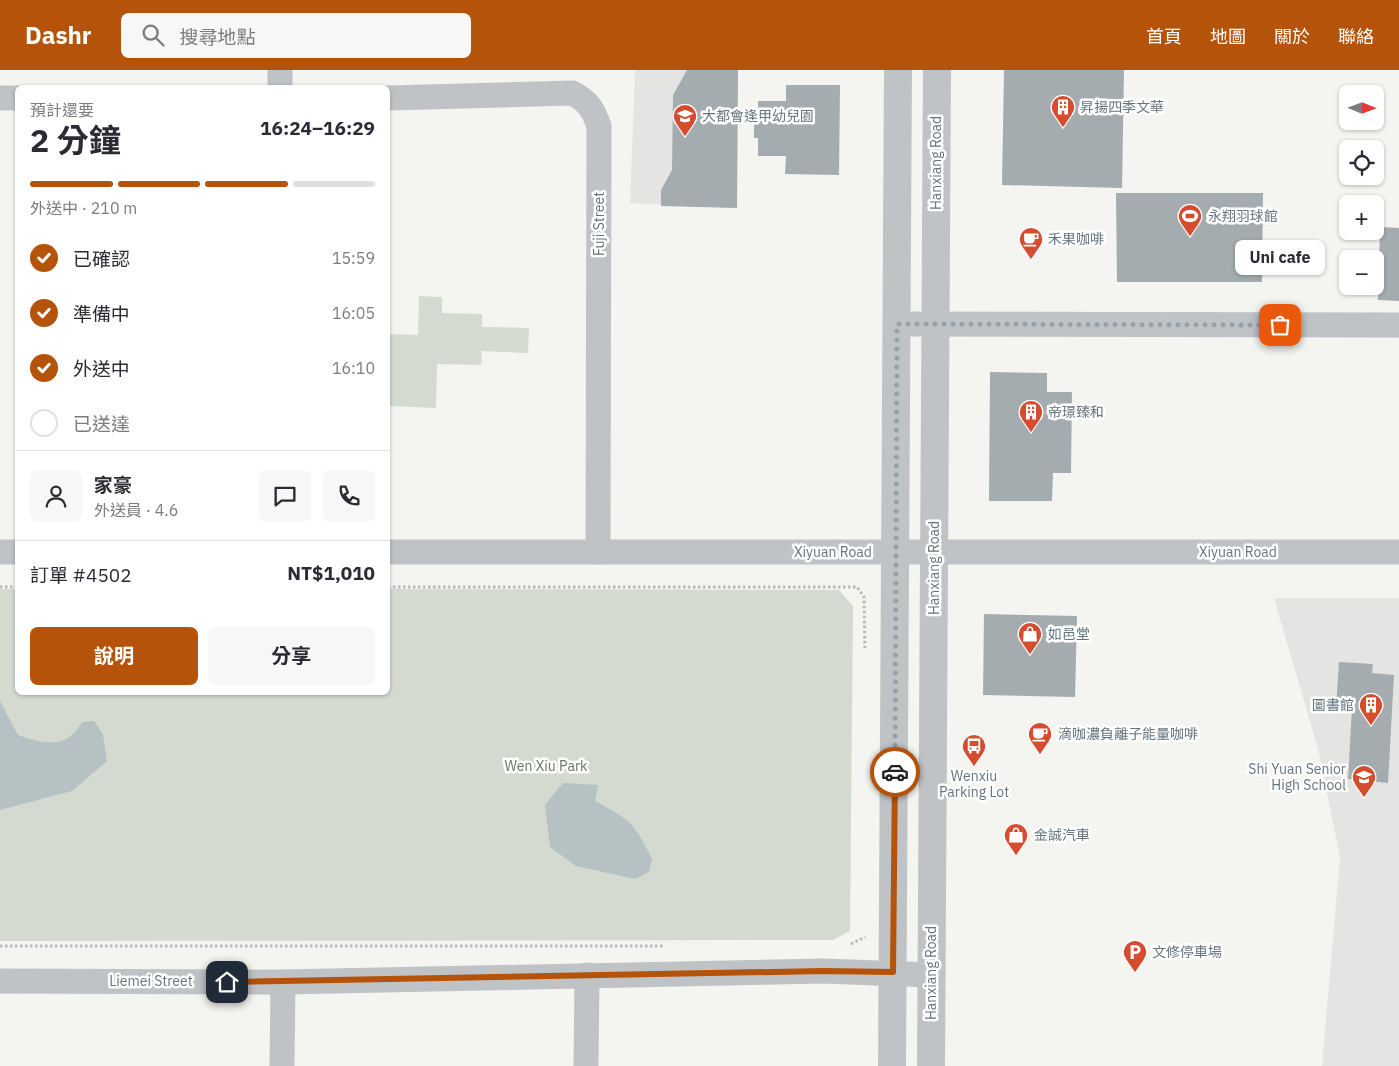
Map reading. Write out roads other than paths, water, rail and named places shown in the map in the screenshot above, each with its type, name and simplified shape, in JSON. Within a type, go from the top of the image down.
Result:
[{"type":"street","points":[[280,70],[280,85]]},
{"type":"street","points":[[892,1066],[898,70]]},
{"type":"street","name":"Hanxiang Road","points":[[931,1066],[937,70]]},
{"type":"street","name":"Fuji Street","points":[[390,98],[572,93],[587,101],[594,114],[599,126],[598,552]]},
{"type":"street","points":[[0,98],[15,98]]},
{"type":"street","points":[[897,324],[1399,325]]},
{"type":"street","points":[[0,552],[15,552]]},
{"type":"street","name":"Xiyuan Road","points":[[390,552],[1399,552]]},
{"type":"street","name":"Liemei Street","points":[[0,981],[284,982],[587,975],[893,972],[931,975]]},
{"type":"street","points":[[586,1066],[587,975]]},
{"type":"street","points":[[282,1066],[284,982]]},
{"type":"place","name":"昇揚四季文華","points":[[1063,128]]},
{"type":"place","name":"大都會逢甲幼兒園","points":[[685,137]]},
{"type":"place","name":"永翔羽球館","points":[[1190,237]]},
{"type":"place","name":"禾果咖啡","points":[[1031,260]]},
{"type":"place","name":"Uni cafe","points":[[1280,325]]},
{"type":"place","name":"帝璟臻和","points":[[1031,433]]},
{"type":"place","name":"如邑堂","points":[[1030,655]]},
{"type":"place","name":"圖書館","points":[[1371,726]]},
{"type":"place","name":"滴咖濃負離子能量咖啡","points":[[1040,755]]},
{"type":"place","name":"Wenxiu Parking Lot","points":[[974,767]]},
{"type":"place","name":"Shi Yuan Senior High School","points":[[1364,798]]},
{"type":"place","name":"金誠汽車","points":[[1016,856]]},
{"type":"place","name":"文修停車場","points":[[1135,973]]},
{"type":"park label","name":"Wen Xiu Park","points":[[546,766]]}]
